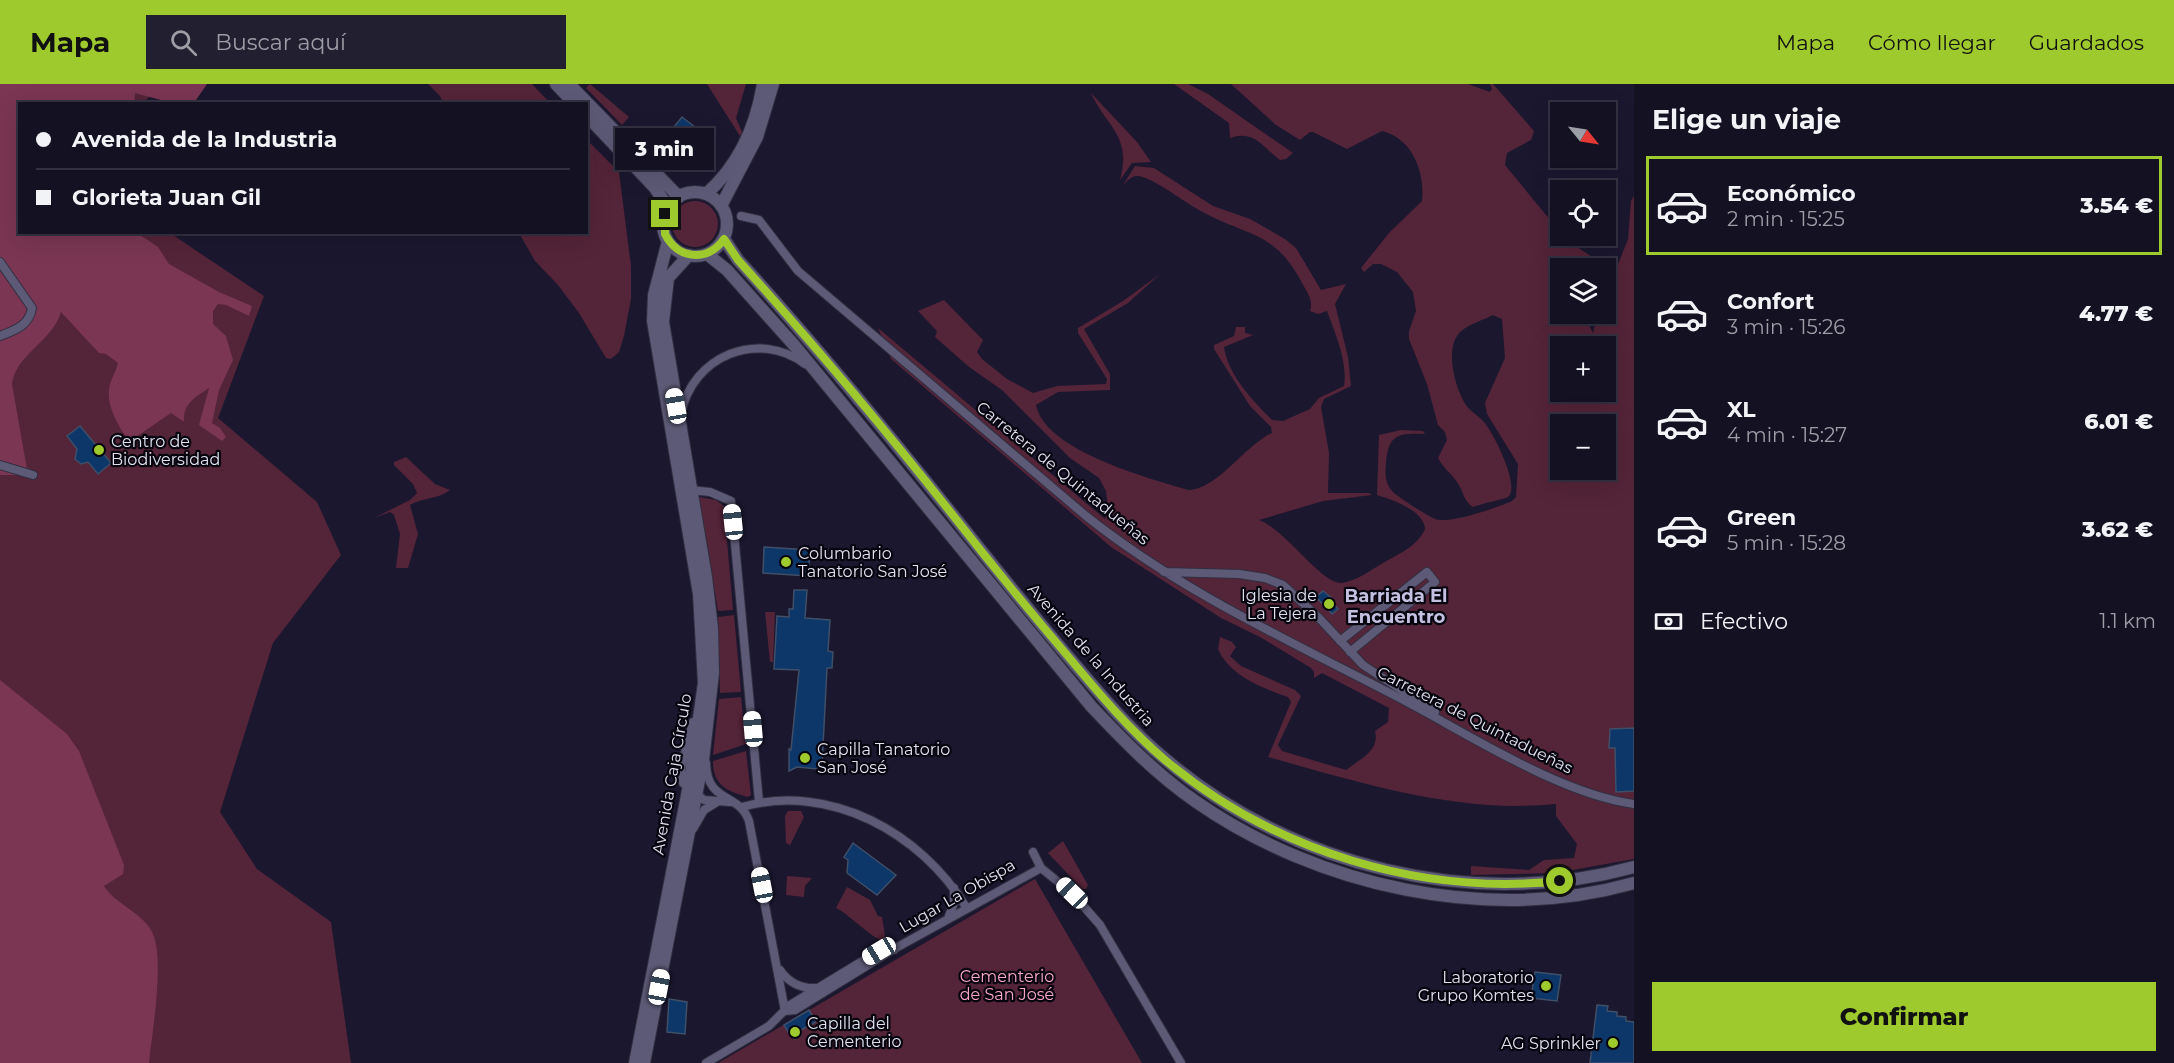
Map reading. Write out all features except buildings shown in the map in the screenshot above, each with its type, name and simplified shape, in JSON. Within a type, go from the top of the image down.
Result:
[{"type":"main road","points":[[556,84],[573,102]]},
{"type":"main road","points":[[569,84],[587,102]]},
{"type":"main road","points":[[706,194],[725,178],[743,146],[760,103],[763,84]]},
{"type":"main road","points":[[721,206],[757,137],[773,84]]},
{"type":"main road","points":[[588,104],[679,197]]},
{"type":"main road","points":[[588,117],[655,188],[668,207]]},
{"type":"main road","points":[[692,192],[706,194],[721,206],[727,222],[724,239],[707,254],[689,255],[674,248],[668,241],[664,220],[668,207],[679,197],[692,192]]},
{"type":"main road","name":"Avenida de la Industria","points":[[724,239],[738,260],[907,457],[1054,640],[1109,704],[1166,760],[1232,807],[1292,839],[1366,865],[1439,879],[1461,882],[1545,883],[1634,867]]},
{"type":"main road","name":"Avenida Caja Círculo","points":[[644,1063],[688,840],[690,794],[704,683],[699,594],[653,321],[654,295],[668,241]]},
{"type":"main road","name":"Avenida de la Industria","points":[[707,254],[727,270],[857,420],[1069,680],[1116,733],[1174,785],[1239,828],[1313,863],[1411,890],[1487,898],[1570,894],[1634,883]]},
{"type":"main road","name":"Avenida Caja Círculo","points":[[635,1063],[690,794],[709,727],[713,673],[712,628],[663,322],[668,278],[689,255]]},
{"type":"street","name":"Carretera de Quintadueñas","points":[[741,216],[759,220],[790,262],[842,309],[886,343],[1086,516],[1163,572],[1241,617],[1581,791],[1634,804]]},
{"type":"street","points":[[0,262],[32,308],[30,317],[22,327],[0,336]]},
{"type":"street","name":"Avenida de la Industria","points":[[679,423],[685,399],[703,371],[732,352],[756,347],[785,352],[801,361],[857,420]]},
{"type":"street","points":[[0,465],[33,475]]},
{"type":"street","points":[[690,490],[710,492],[731,501],[759,802]]},
{"type":"street","points":[[1163,572],[1219,573],[1265,578],[1296,595],[1363,665],[1421,702],[1443,722]]},
{"type":"street","points":[[1340,641],[1427,572],[1435,582],[1350,652]]},
{"type":"street","points":[[709,727],[706,766],[708,780],[717,798]]},
{"type":"street","points":[[690,794],[717,798],[742,807],[751,829],[785,1011]]},
{"type":"street","points":[[688,840],[702,812],[717,798]]},
{"type":"street","points":[[742,807],[759,802],[825,804],[869,820],[913,846],[939,869],[966,908]]},
{"type":"street","points":[[1033,852],[1041,867],[1072,893],[1100,925],[1181,1063]]},
{"type":"street","name":"Lugar La Obispa","points":[[706,1063],[769,1026],[785,1011],[795,1010],[966,908],[1041,867]]},
{"type":"street","points":[[949,918],[954,903],[954,888]]},
{"type":"street","points":[[785,1011],[790,1005],[879,951],[894,950]]},
{"type":"street","points":[[777,964],[786,978],[797,985],[818,988]]},
{"type":"green space","points":[[0,84],[166,84],[143,102],[18,102],[18,234],[171,234],[264,296],[218,418],[317,502],[341,555],[273,643],[220,812],[257,869],[331,922],[351,1063],[0,1063]]},
{"type":"green space","points":[[428,84],[532,84],[549,102],[443,102]]},
{"type":"green space","points":[[590,84],[629,117],[622,125],[586,88]]},
{"type":"green space","points":[[707,84],[746,84],[736,118],[742,132],[740,136]]},
{"type":"green space","points":[[1174,84],[1188,84],[1208,94],[1293,153],[1286,159],[1280,160],[1252,138],[1239,136],[1230,138],[1229,123]]},
{"type":"green space","points":[[1231,84],[1468,84],[1490,92],[1492,89],[1490,84],[1493,84],[1534,131],[1531,140],[1507,153],[1505,165],[1550,220],[1550,246],[1575,246],[1594,258],[1550,258],[1550,324],[1588,324],[1593,333],[1595,324],[1616,324],[1616,269],[1628,239],[1631,201],[1634,196],[1634,859],[1556,873],[1471,875],[1471,866],[1529,870],[1544,860],[1574,858],[1577,844],[1556,816],[1556,804],[1483,805],[1410,794],[1268,757],[1291,702],[1288,697],[1248,680],[1230,667],[1218,649],[1220,637],[1232,642],[1236,647],[1230,656],[1241,666],[1295,690],[1301,696],[1278,745],[1282,751],[1346,770],[1372,749],[1376,738],[1375,731],[1388,722],[1389,708],[1322,673],[1314,678],[1311,668],[1260,637],[1221,618],[1111,547],[891,359],[878,328],[1105,519],[1108,507],[1106,491],[1099,478],[1070,458],[1002,390],[969,367],[935,337],[937,331],[918,311],[944,300],[983,340],[977,352],[982,359],[1007,379],[1033,393],[1057,386],[1106,384],[1107,379],[1078,333],[1078,328],[1123,301],[1160,274],[1128,303],[1084,329],[1110,374],[1110,390],[1058,392],[1036,405],[1044,421],[1058,436],[1078,449],[1125,470],[1188,490],[1210,483],[1272,433],[1271,427],[1250,406],[1214,349],[1214,345],[1234,336],[1236,327],[1245,327],[1245,333],[1253,335],[1224,347],[1226,357],[1242,387],[1272,420],[1283,421],[1310,409],[1319,398],[1344,386],[1342,358],[1327,311],[1318,314],[1310,311],[1311,303],[1307,292],[1280,252],[1256,236],[1199,210],[1145,178],[1134,176],[1123,185],[1135,166],[1154,168],[1213,206],[1250,219],[1285,239],[1296,248],[1321,290],[1346,284],[1335,304],[1348,357],[1351,386],[1324,399],[1321,407],[1329,453],[1328,493],[1369,493],[1372,495],[1323,501],[1259,520],[1281,534],[1324,575],[1342,583],[1358,578],[1407,549],[1422,535],[1425,529],[1423,522],[1413,511],[1377,495],[1379,435],[1401,430],[1423,431],[1425,434],[1401,435],[1392,442],[1387,454],[1388,485],[1395,494],[1412,506],[1435,519],[1442,520],[1474,514],[1512,501],[1516,497],[1518,464],[1487,414],[1485,403],[1505,358],[1502,319],[1493,315],[1464,329],[1457,336],[1452,351],[1455,379],[1461,395],[1466,405],[1484,422],[1493,437],[1511,482],[1508,497],[1473,507],[1438,458],[1447,440],[1445,432],[1438,425],[1427,384],[1409,339],[1409,331],[1416,311],[1413,292],[1397,272],[1381,264],[1373,264],[1364,272],[1361,268],[1389,233],[1422,201],[1421,179],[1415,158],[1402,141],[1382,131],[1347,149],[1313,132],[1300,140],[1276,125]]},
{"type":"green space","points":[[1091,93],[1137,142],[1151,162],[1132,163],[1120,180],[1123,152],[1120,142]]},
{"type":"green space","points":[[588,141],[619,172],[631,266],[631,299],[624,336],[619,352],[611,359],[606,358],[579,313],[558,285],[535,261],[520,234],[588,234]]},
{"type":"green space","points":[[695,201],[711,208],[718,224],[711,240],[695,247],[679,240],[672,224],[679,208]]},
{"type":"green space","points":[[406,457],[435,484],[450,490],[410,505],[418,534],[408,568],[396,568],[400,534],[394,515],[390,512],[374,518],[410,500],[417,493],[413,484],[394,465],[394,462]]},
{"type":"green space","points":[[699,497],[716,500],[724,506],[733,610],[718,611]]},
{"type":"green space","points":[[765,612],[775,612],[773,662],[770,662]]},
{"type":"green space","points":[[734,615],[741,692],[720,693],[718,617]]},
{"type":"green space","points":[[741,697],[746,744],[713,755],[719,699]]},
{"type":"green space","points":[[746,751],[751,795],[748,797],[728,790],[719,782],[713,761]]},
{"type":"green space","points":[[788,811],[801,811],[804,817],[790,845],[786,843],[785,816]]},
{"type":"green space","points":[[1063,841],[1088,885],[1086,889],[1082,889],[1048,853]]},
{"type":"green space","points":[[787,876],[812,878],[805,886],[804,897],[786,895]]},
{"type":"green space","name":"Cementerio de San José","points":[[1035,879],[1142,1063],[718,1063]]},
{"type":"green space","points":[[847,887],[870,900],[878,916],[882,917],[886,942],[836,908]]},
{"type":"shaded area","points":[[0,84],[207,84],[195,102],[168,102],[135,93],[134,102],[18,102],[18,234],[138,234],[158,247],[169,264],[219,292],[252,306],[249,316],[226,305],[218,304],[213,311],[213,324],[226,336],[233,360],[219,390],[212,423],[220,428],[226,437],[222,441],[199,425],[209,388],[194,398],[185,410],[184,422],[171,413],[130,441],[122,431],[110,404],[109,388],[118,363],[106,354],[99,353],[61,312],[50,332],[20,364],[12,384],[28,475],[0,475]]},
{"type":"shaded area","points":[[0,680],[67,734],[79,751],[124,865],[123,874],[104,886],[114,898],[141,918],[151,930],[155,941],[158,975],[149,1063],[0,1063]]},
{"type":"place","name":"Centro de Biodiversidad","points":[[99,450]]},
{"type":"place","name":"Columbario Tanatorio San José","points":[[786,562]]},
{"type":"place","name":"Iglesia de La Tejera","points":[[1329,604]]},
{"type":"place","name":"Capilla Tanatorio San José","points":[[805,758]]},
{"type":"place","name":"Laboratorio Grupo Komtes","points":[[1546,986]]},
{"type":"place","name":"Capilla del Cementerio","points":[[795,1032]]},
{"type":"place","name":"AG Sprinkler","points":[[1613,1043]]},
{"type":"district","name":"Barriada El Encuentro","points":[[1396,606]]},
{"type":"route","points":[[665,214],[665,234],[674,248],[681,252],[695,256],[707,254],[724,239],[738,260],[896,444],[1092,685],[1140,737],[1188,778],[1264,826],[1312,847],[1366,865],[1415,876],[1472,883],[1560,881]]}]
